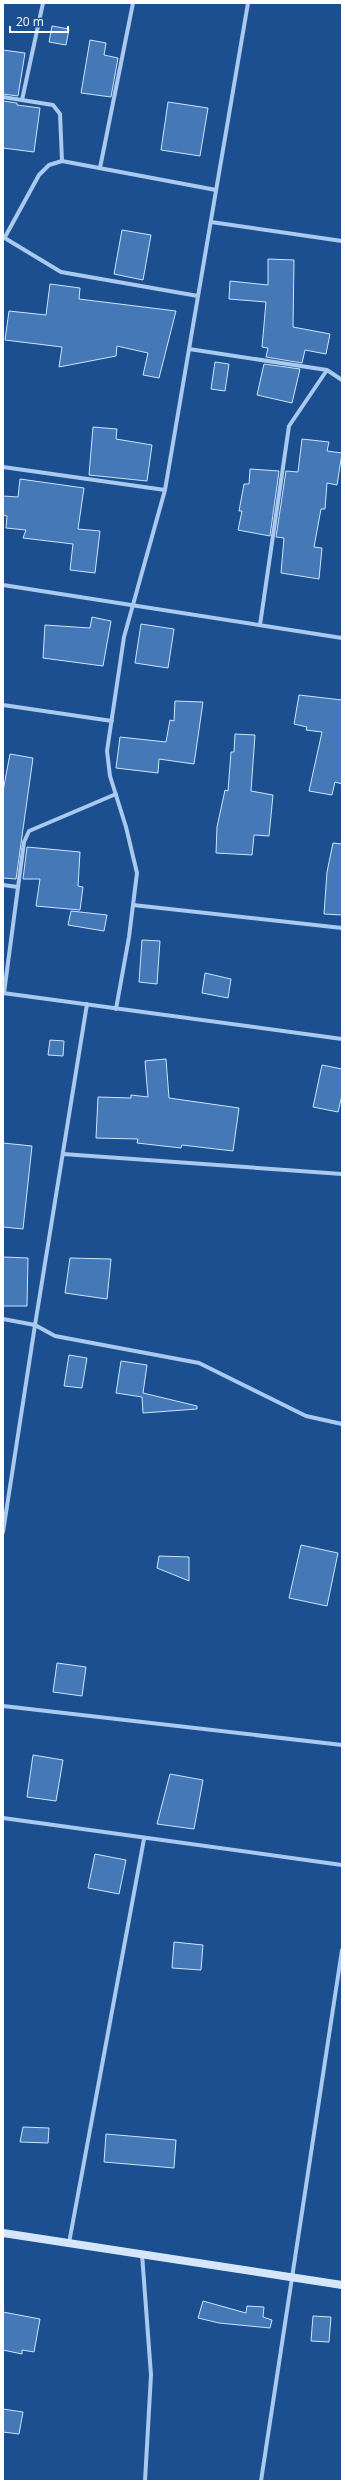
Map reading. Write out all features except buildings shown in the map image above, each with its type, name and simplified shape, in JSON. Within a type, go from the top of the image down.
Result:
[{"type":"street","points":[[22,100],[43,3]]},
{"type":"street","points":[[100,168],[133,3]]},
{"type":"street","points":[[116,1009],[137,873],[126,827],[110,776],[107,750],[124,637],[165,490],[248,3]]},
{"type":"street","points":[[3,97],[53,105],[60,114],[62,161]]},
{"type":"street","points":[[198,296],[61,272],[4,237],[39,175],[49,164],[62,161],[216,190]]},
{"type":"street","points":[[211,222],[342,241]]},
{"type":"street","points":[[189,350],[327,370],[342,380]]},
{"type":"street","points":[[260,626],[289,426],[327,370]]},
{"type":"street","points":[[3,467],[165,490]]},
{"type":"street","points":[[3,585],[342,638]]},
{"type":"street","points":[[3,705],[112,721]]},
{"type":"street","points":[[116,794],[29,831],[24,842],[4,993],[342,1039]]},
{"type":"street","points":[[3,885],[18,887]]},
{"type":"street","points":[[133,905],[342,928]]},
{"type":"street","points":[[3,1532],[87,1004]]},
{"type":"street","points":[[63,1154],[342,1174]]},
{"type":"street","points":[[3,1319],[35,1325],[55,1336],[199,1363],[306,1416],[342,1424]]},
{"type":"street","points":[[3,1706],[342,1745]]},
{"type":"street","points":[[3,1818],[342,1866]]},
{"type":"street","points":[[69,2244],[144,1839]]},
{"type":"street","points":[[261,2481],[342,1950]]},
{"type":"street","points":[[3,2234],[342,2285]]},
{"type":"street","points":[[142,2254],[151,2375],[145,2481]]}]
